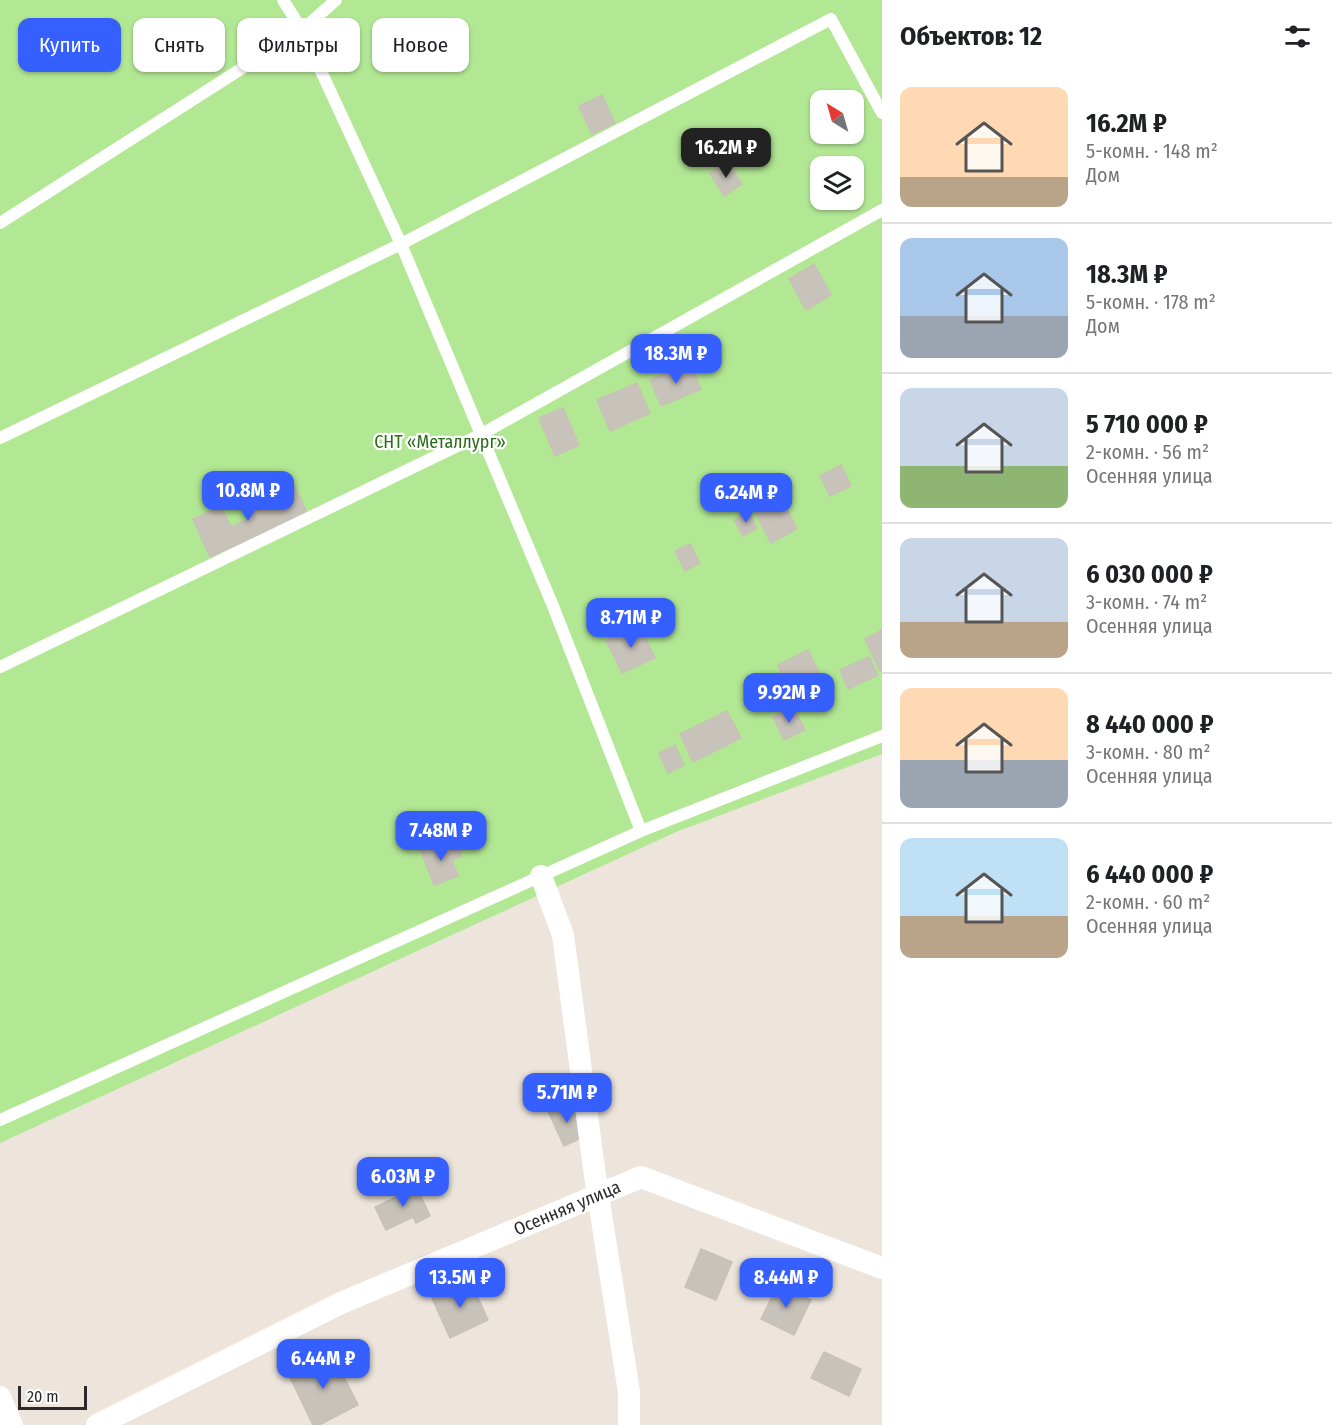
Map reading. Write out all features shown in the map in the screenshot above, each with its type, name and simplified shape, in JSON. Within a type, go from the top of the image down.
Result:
[{"type":"street","points":[[541,876],[562,935],[597,1195],[629,1392],[629,1425]]},
{"type":"street","name":"Осенняя улица","points":[[97,1425],[341,1303],[641,1177],[882,1268]]},
{"type":"street","points":[[0,1397],[12,1425]]},
{"type":"lane","points":[[283,0],[294,18]]},
{"type":"lane","points":[[316,18],[336,0]]},
{"type":"lane","points":[[0,438],[401,244],[831,20],[882,113]]},
{"type":"lane","points":[[0,223],[237,72]]},
{"type":"lane","points":[[321,72],[401,244],[553,606],[641,831]]},
{"type":"lane","points":[[0,668],[480,435],[882,210]]},
{"type":"lane","points":[[0,1120],[641,831],[882,736]]},
{"type":"green space","name":"СНТ «Металлург»","points":[[0,0],[882,0],[882,754],[676,832],[0,1143]]},
{"type":"building","points":[[602,95],[615,123],[592,134],[579,106]]},
{"type":"building","points":[[728,162],[742,184],[724,196],[710,173]]},
{"type":"building","points":[[814,264],[831,295],[806,310],[789,279]]},
{"type":"building","points":[[690,363],[701,389],[661,406],[650,380]]},
{"type":"building","points":[[637,383],[650,413],[610,431],[597,400]]},
{"type":"building","points":[[563,408],[579,445],[555,456],[539,418]]},
{"type":"building","points":[[841,465],[851,486],[830,496],[820,476]]},
{"type":"building","points":[[295,487],[307,513],[210,557],[193,519],[221,506],[231,527],[250,518],[246,509]]},
{"type":"building","points":[[782,499],[797,529],[771,543],[755,512]]},
{"type":"building","points":[[749,512],[757,528],[743,536],[734,520]]},
{"type":"building","points":[[690,544],[700,563],[685,571],[675,551]]},
{"type":"building","points":[[639,624],[655,658],[622,673],[606,640]]},
{"type":"building","points":[[882,630],[882,670],[880,671],[865,639]]},
{"type":"building","points":[[808,650],[829,693],[798,708],[778,665]]},
{"type":"building","points":[[869,657],[878,675],[848,689],[840,670]]},
{"type":"building","points":[[793,707],[805,730],[784,740],[773,717]]},
{"type":"building","points":[[727,711],[741,738],[693,762],[680,734]]},
{"type":"building","points":[[675,745],[684,765],[668,773],[659,753]]},
{"type":"building","points":[[441,841],[445,850],[459,844],[461,856],[452,860],[458,876],[434,885],[420,849]]},
{"type":"building","points":[[570,1101],[586,1136],[564,1146],[548,1111]]},
{"type":"building","points":[[413,1179],[430,1216],[416,1223],[413,1217],[386,1230],[375,1207],[407,1192],[403,1184]]},
{"type":"building","points":[[701,1249],[732,1262],[716,1300],[685,1287]]},
{"type":"building","points":[[470,1280],[488,1320],[450,1338],[432,1298]]},
{"type":"building","points":[[779,1283],[811,1300],[794,1335],[761,1319]]},
{"type":"building","points":[[824,1352],[861,1369],[849,1396],[811,1378]]},
{"type":"building","points":[[332,1353],[358,1405],[319,1425],[313,1425],[289,1375]]}]
